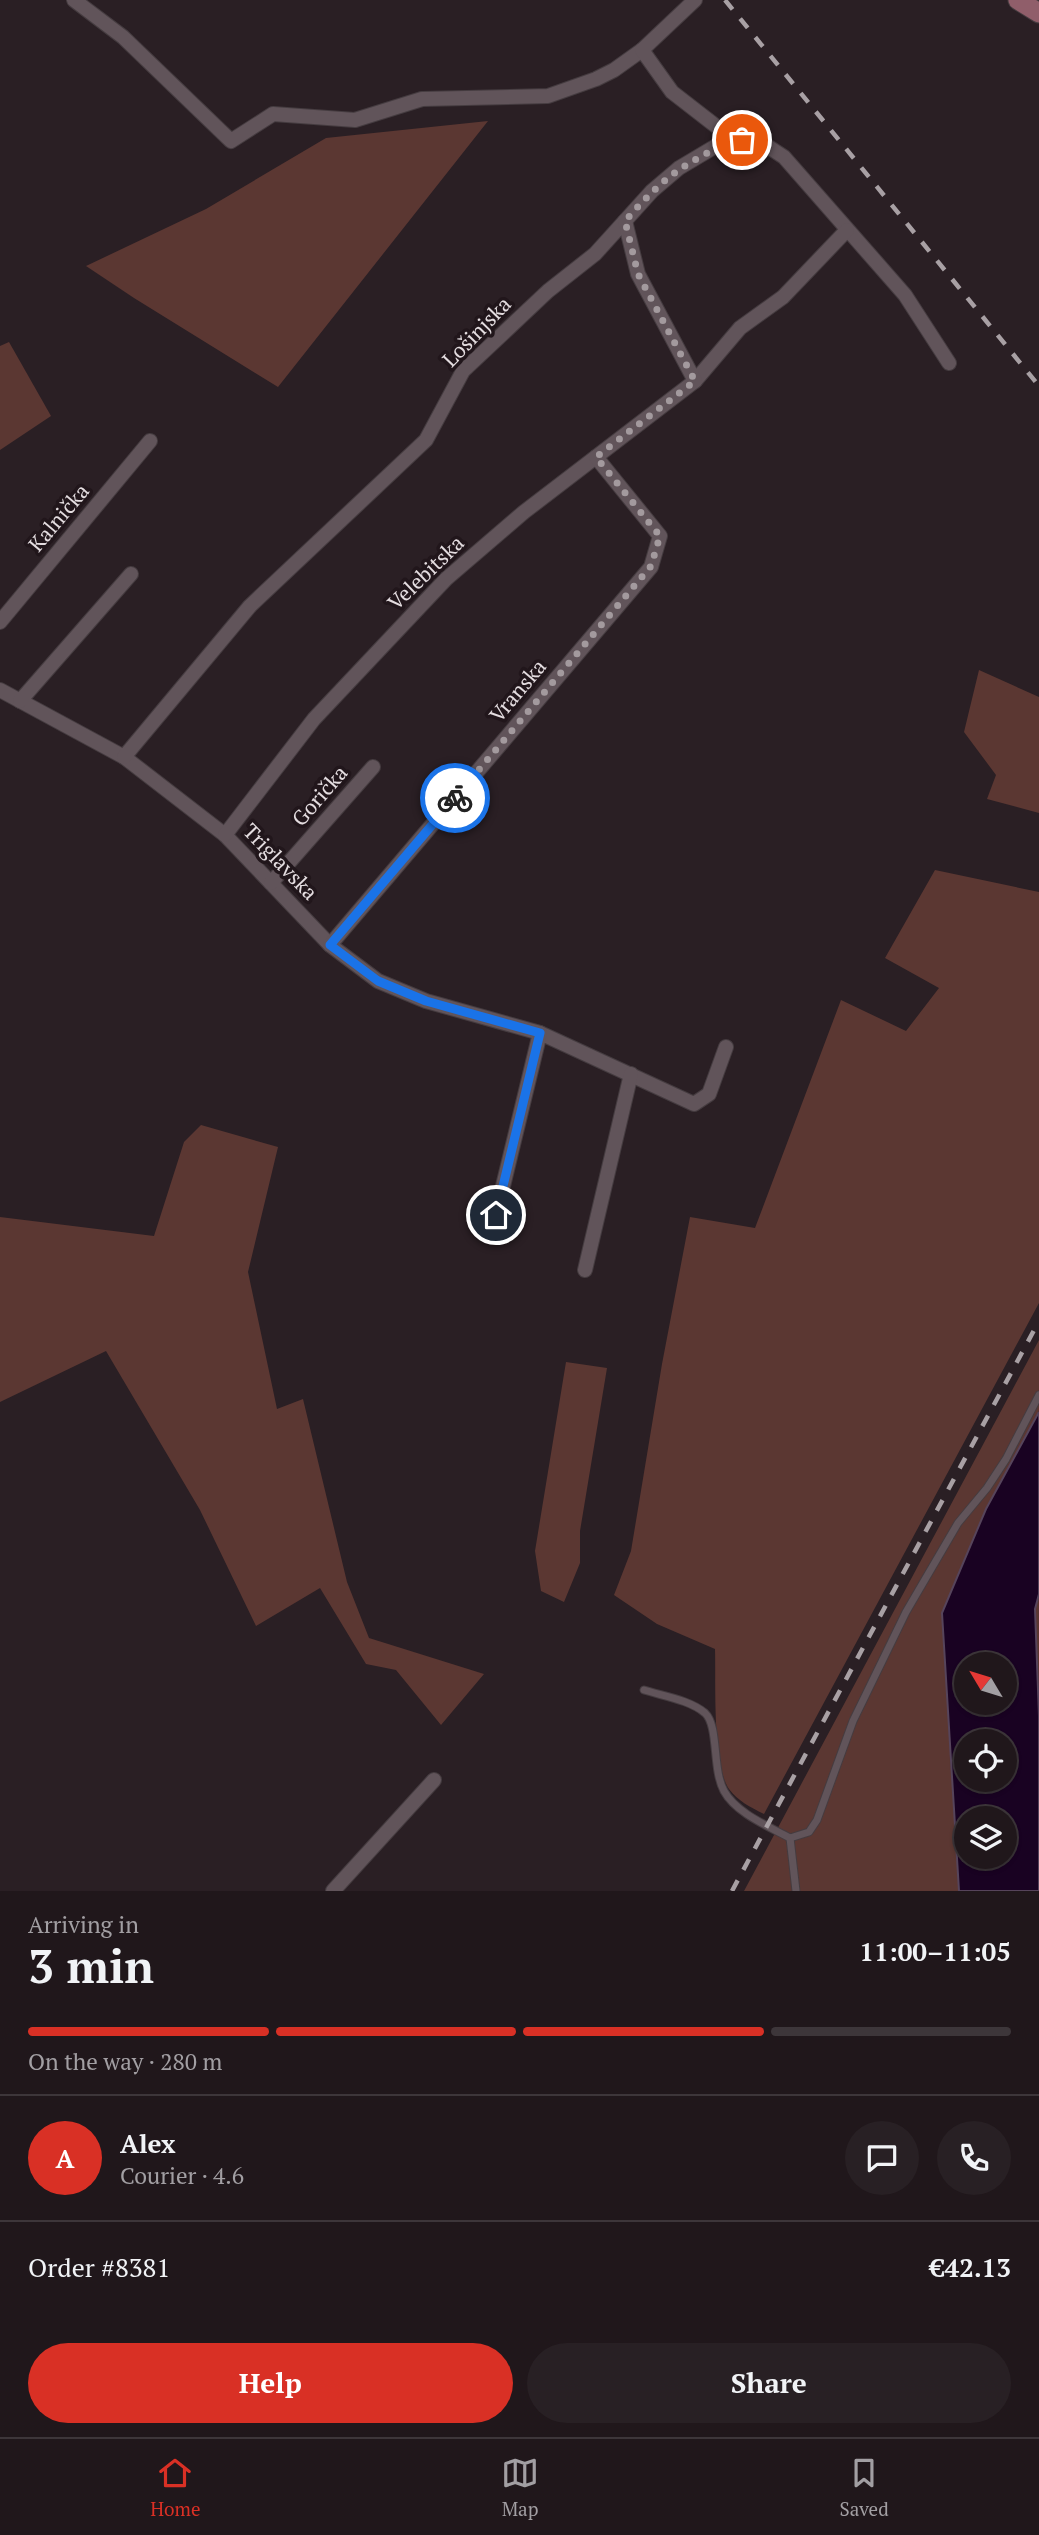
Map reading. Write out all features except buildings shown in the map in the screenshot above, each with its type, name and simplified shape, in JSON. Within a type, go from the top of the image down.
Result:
[{"type":"main road","points":[[1018,0],[1039,13]]},
{"type":"street","points":[[74,0],[123,37],[231,141],[274,114],[355,120],[422,99],[548,96],[614,70],[642,50],[695,0]]},
{"type":"street","points":[[642,50],[672,92],[721,130],[726,140],[758,140],[784,157],[905,295],[949,363]]},
{"type":"street","name":"Lošinjska","points":[[124,757],[250,606],[426,440],[463,371],[548,291],[595,254],[652,191],[678,168],[726,140]]},
{"type":"street","points":[[625,221],[638,274],[695,381]]},
{"type":"street","name":"Velebitska","points":[[225,835],[314,719],[446,579],[524,512],[695,381],[740,328],[783,297],[847,230]]},
{"type":"street","name":"Kalnička","points":[[0,622],[150,441]]},
{"type":"street","name":"Vranska","points":[[330,945],[651,566],[660,536],[596,457]]},
{"type":"street","points":[[20,701],[131,574]]},
{"type":"street","name":"Triglavska","points":[[0,690],[124,757],[225,835],[330,945],[378,981],[426,1001],[540,1033],[694,1104],[709,1094],[726,1047]]},
{"type":"street","name":"Gorička","points":[[271,883],[373,767]]},
{"type":"street","points":[[496,1215],[540,1033]]},
{"type":"street","points":[[585,1270],[631,1074]]},
{"type":"street","points":[[332,1891],[434,1780]]},
{"type":"lane","points":[[644,1690],[705,1713],[714,1725],[717,1775],[725,1793],[740,1808],[790,1838],[809,1832],[817,1820],[853,1721],[906,1612],[958,1523],[987,1488],[1006,1459],[1039,1395]]},
{"type":"lane","points":[[790,1838],[796,1891]]},
{"type":"shaded area","points":[[488,121],[278,387],[86,266],[206,209],[326,138]]},
{"type":"shaded area","points":[[9,342],[51,416],[0,450],[0,346]]},
{"type":"shaded area","points":[[979,670],[1039,697],[1039,813],[987,799],[996,775],[964,732]]},
{"type":"shaded area","points":[[935,870],[1039,892],[1039,1303],[764,1814],[736,1797],[724,1777],[717,1742],[715,1649],[657,1624],[614,1595],[631,1551],[690,1217],[755,1228],[841,1000],[906,1031],[939,988],[885,958]]},
{"type":"shaded area","points":[[201,1125],[278,1147],[248,1272],[277,1409],[303,1399],[347,1582],[369,1638],[484,1674],[441,1725],[396,1670],[366,1664],[320,1588],[256,1626],[200,1510],[106,1351],[0,1402],[0,1217],[154,1236],[184,1142]]},
{"type":"shaded area","points":[[1039,1340],[1039,1411],[986,1509],[942,1613],[954,1809],[954,1869],[958,1869],[959,1891],[744,1891]]},
{"type":"shaded area","points":[[566,1362],[607,1368],[580,1531],[580,1563],[564,1602],[541,1591],[535,1551]]},
{"type":"shaded area","points":[[1039,1412],[1039,1594],[1035,1609],[1039,1716],[1039,1891],[959,1891],[958,1869],[1017,1869],[1017,1806],[954,1806],[954,1809],[942,1613],[986,1509]]},
{"type":"shaded area","points":[[1039,1594],[1039,1716],[1035,1609]]},
{"type":"railway","points":[[725,0],[1039,386]]},
{"type":"railway","points":[[732,1891],[1039,1321]]},
{"type":"way so far","points":[[455,798],[651,566],[660,536],[596,457],[695,381],[638,274],[625,221],[652,191],[678,168],[726,140],[742,140]]},
{"type":"route","points":[[455,798],[330,945],[378,981],[426,1001],[540,1033],[496,1215]]}]
